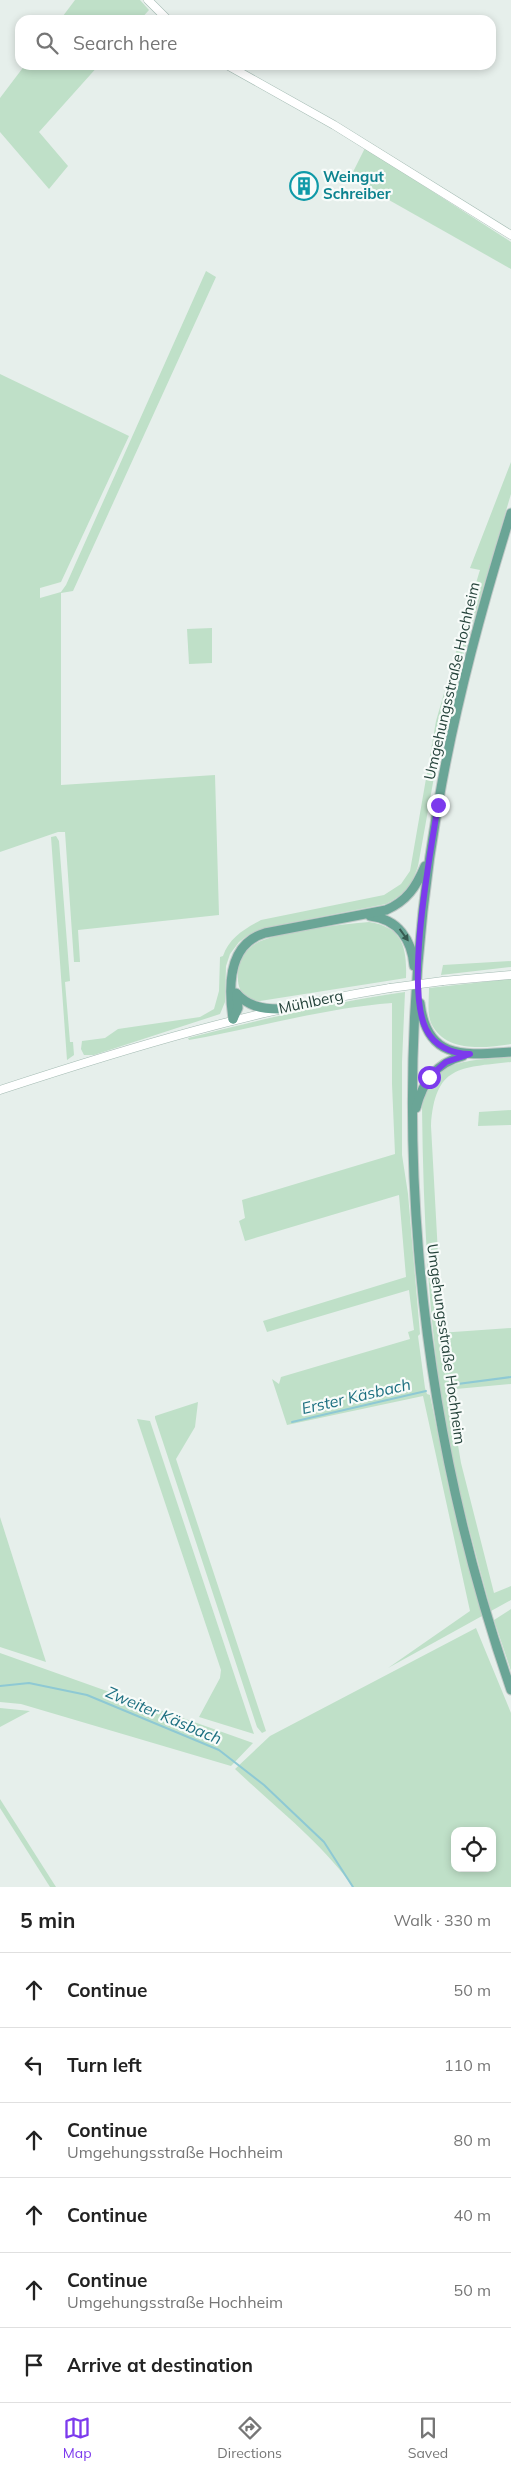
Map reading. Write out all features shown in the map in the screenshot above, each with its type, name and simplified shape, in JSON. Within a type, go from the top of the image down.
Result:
[{"type":"main road","points":[[148,0],[163,15]]},
{"type":"main road","points":[[236,70],[334,125],[511,235]]},
{"type":"main road","name":"Umgehungsstraße Hochheim","points":[[430,857],[448,749],[461,690],[511,513]]},
{"type":"main road","points":[[416,994],[430,857]]},
{"type":"main road","points":[[233,1019],[232,966],[237,954],[255,937],[266,933],[386,910],[404,900],[416,885],[430,857]]},
{"type":"main road","points":[[362,916],[386,920],[405,936],[413,953],[416,994]]},
{"type":"main road","name":"Mühlberg","points":[[0,1090],[118,1052],[233,1019],[390,988],[511,975]]},
{"type":"main road","points":[[417,978],[423,1022],[430,1035],[447,1050],[470,1054],[511,1052]]},
{"type":"main road","points":[[232,980],[238,1008],[233,1019]]},
{"type":"main road","points":[[236,993],[250,1004],[259,1008],[279,1009]]},
{"type":"main road","name":"Umgehungsstraße Hochheim","points":[[416,994],[413,1122],[419,1258],[439,1410],[454,1489],[473,1567],[511,1690]]},
{"type":"main road","points":[[413,1122],[421,1091],[429,1077],[446,1062],[470,1054]]},
{"type":"green space","points":[[75,0],[140,0],[149,10],[144,15],[64,15]]},
{"type":"green space","points":[[21,70],[95,70],[39,132],[68,166],[49,189],[0,132],[0,98]]},
{"type":"green space","points":[[365,148],[511,242],[511,269],[350,178]]},
{"type":"green space","points":[[206,271],[216,277],[73,591],[61,593],[61,785],[215,775],[219,915],[78,930],[80,962],[74,962],[65,832],[58,832],[0,852],[0,374],[129,436],[61,582],[40,588],[40,598],[61,592],[66,585]]},
{"type":"green space","points":[[511,462],[511,494],[445,716],[418,866],[410,884],[398,897],[386,904],[269,927],[248,935],[239,942],[230,954],[226,966],[225,1002],[220,1014],[94,1055],[84,1055],[81,1049],[82,1041],[105,1038],[118,1029],[200,1017],[214,1009],[219,991],[220,957],[223,956],[233,939],[261,920],[384,895],[401,884],[410,871],[436,721],[480,570],[470,568]]},
{"type":"green space","points":[[212,628],[212,663],[189,664],[187,629]]},
{"type":"green space","points":[[56,836],[59,841],[70,981],[65,982],[70,1042],[73,1042],[74,1055],[67,1060],[51,837]]},
{"type":"green space","points":[[369,922],[389,929],[401,941],[404,948],[406,978],[260,1001],[249,1000],[241,992],[238,981],[239,965],[245,953],[255,944],[293,932]]},
{"type":"green space","points":[[511,961],[511,967],[441,975],[443,965]]},
{"type":"green space","points":[[511,979],[511,1044],[489,1047],[466,1046],[446,1040],[437,1033],[430,1019],[429,988]]},
{"type":"green space","points":[[405,992],[402,1062],[402,1155],[408,1194],[420,1334],[418,1336],[425,1388],[427,1394],[430,1395],[450,1494],[482,1616],[388,1668],[470,1611],[423,1396],[287,1425],[272,1379],[279,1384],[281,1377],[410,1339],[408,1332],[414,1330],[409,1290],[267,1332],[263,1321],[406,1277],[399,1195],[245,1241],[239,1221],[245,1218],[242,1200],[395,1154],[392,1084],[392,1003],[341,1009],[189,1040],[188,1038],[323,1006]]},
{"type":"green space","points":[[511,1057],[511,1062],[478,1066],[453,1073],[438,1091],[433,1106],[431,1126],[442,1327],[439,1333],[511,1328],[511,1384],[456,1389],[456,1433],[461,1463],[494,1593],[511,1586],[511,1600],[491,1611],[455,1469],[439,1383],[426,1245],[422,1107],[426,1091],[433,1079],[443,1070],[468,1061]]},
{"type":"green space","points":[[511,1110],[511,1125],[478,1126],[479,1112]]},
{"type":"green space","points":[[198,1402],[195,1427],[176,1459],[266,1731],[262,1733],[257,1727],[155,1418],[155,1416]]},
{"type":"green space","points":[[137,1419],[150,1421],[254,1734],[199,1717],[220,1678],[221,1670]]},
{"type":"green space","points":[[0,1517],[46,1662],[0,1647]]},
{"type":"green space","points":[[511,1609],[511,1671],[494,1620]]},
{"type":"green space","points":[[476,1628],[511,1713],[511,1887],[353,1887],[313,1841],[235,1769],[270,1736]]},
{"type":"green space","points":[[0,1653],[253,1743],[231,1766],[21,1704],[0,1702]]},
{"type":"green space","points":[[0,1708],[30,1711],[0,1727]]},
{"type":"green space","points":[[0,1799],[56,1887],[50,1887],[0,1808]]},
{"type":"waterway","name":"Erster Käsbach","points":[[450,1385],[511,1377]]},
{"type":"waterway","name":"Erster Käsbach","points":[[292,1422],[426,1391]]},
{"type":"waterway","name":"Zweiter Käsbach","points":[[0,1686],[29,1683],[87,1695],[219,1750],[264,1785],[324,1842],[353,1887]]},
{"type":"place","name":"Weingut Schreiber","points":[[304,186]]},
{"type":"route","points":[[429,1077],[446,1062],[470,1054],[458,1054],[438,1044],[426,1029],[421,1013],[417,978],[425,896],[438,805]]}]
